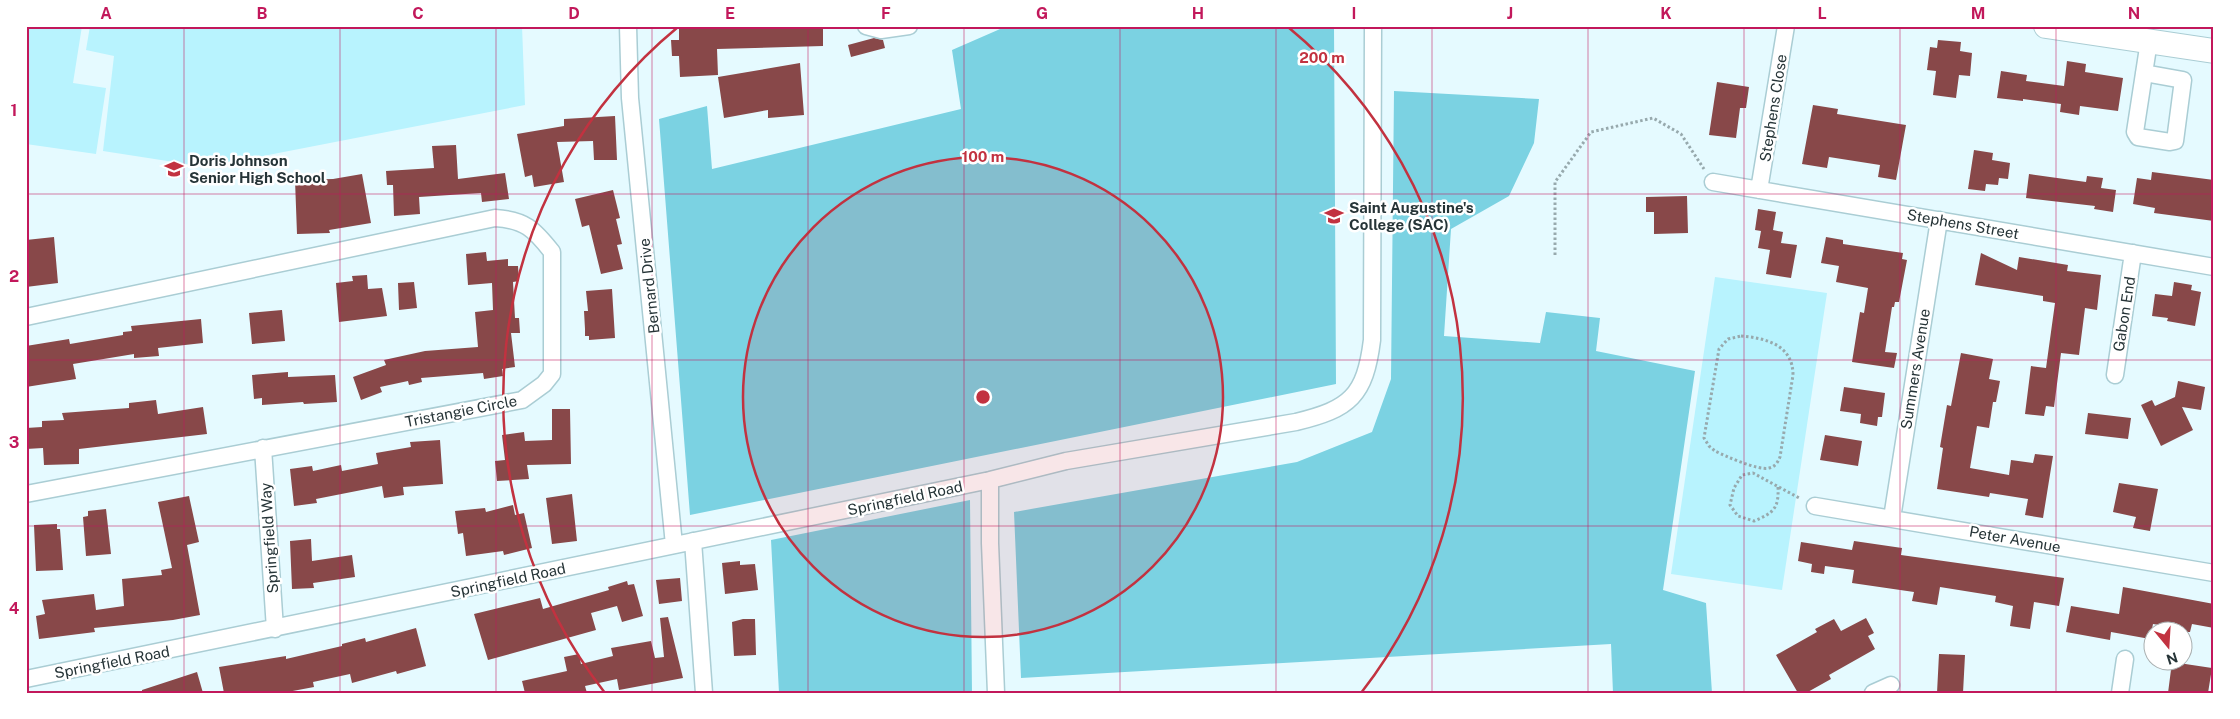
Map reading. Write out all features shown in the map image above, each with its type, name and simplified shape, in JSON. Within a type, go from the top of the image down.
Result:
[{"type":"highway","points":[[2046,26],[2214,51]]},
{"type":"street","name":"Bernard Drive","points":[[628,26],[630,98],[674,545]]},
{"type":"street","points":[[866,26],[881,30],[909,26]]},
{"type":"street","name":"Springfield Road","points":[[26,679],[990,480],[1066,461],[1320,416],[1338,409],[1354,396],[1364,380],[1370,360],[1372,340],[1373,26]]},
{"type":"street","name":"Stephens Close","points":[[1759,190],[1786,26]]},
{"type":"street","points":[[2144,73],[2183,80],[2175,141],[2170,142],[2136,135],[2148,41]]},
{"type":"street","name":"Stephens Street","points":[[1713,182],[2214,267]]},
{"type":"street","name":"Tristangie Circle","points":[[26,317],[495,218],[514,220],[530,227],[552,252],[552,374],[534,393],[522,400],[26,494]]},
{"type":"street","name":"Summers Avenue","points":[[1892,518],[1939,220]]},
{"type":"street","name":"Gabon End","points":[[2115,375],[2133,253]]},
{"type":"street","name":"Springfield Way","points":[[263,448],[274,629]]},
{"type":"street","points":[[990,480],[990,544],[996,693]]},
{"type":"street","name":"Peter Avenue","points":[[1815,506],[2214,573]]},
{"type":"street","points":[[693,541],[704,693]]},
{"type":"street","points":[[2120,693],[2125,659]]},
{"type":"street","points":[[1873,693],[1890,685]]},
{"type":"path","points":[[1555,255],[1555,182],[1591,132],[1653,118],[1681,134],[1713,182]]},
{"type":"path","points":[[1748,337],[1774,343],[1786,351],[1792,362],[1793,375],[1780,456],[1774,466],[1761,468],[1714,451],[1704,438],[1719,349],[1728,339],[1748,337]]},
{"type":"path","points":[[1778,487],[1779,500],[1772,513],[1754,521],[1738,516],[1730,505],[1734,488],[1742,475],[1753,473],[1815,506]]},
{"type":"shaded area","points":[[26,26],[82,26],[73,83],[106,88],[96,154],[26,144]]},
{"type":"shaded area","points":[[90,26],[522,26],[525,105],[206,167],[103,151],[114,56],[86,50]]},
{"type":"shaded area","points":[[1007,26],[1334,26],[1336,384],[690,515],[659,119],[707,106],[712,169],[961,109],[952,50]]},
{"type":"shaded area","points":[[1394,91],[1539,99],[1534,143],[1509,196],[1451,229],[1444,336],[1540,343],[1546,312],[1600,318],[1596,351],[1695,371],[1663,590],[1706,603],[1712,693],[1613,693],[1611,644],[1021,678],[1014,512],[1297,462],[1372,432],[1391,379]]},
{"type":"shaded area","points":[[1715,277],[1827,293],[1782,590],[1671,574]]},
{"type":"shaded area","points":[[970,500],[972,693],[779,693],[771,540]]},
{"type":"building","points":[[679,26],[823,26],[823,46],[717,49],[718,75],[680,77],[679,56],[672,56],[671,40],[679,40]]},
{"type":"building","points":[[874,38],[883,40],[885,48],[851,57],[848,45]]},
{"type":"building","points":[[1938,40],[1961,42],[1960,51],[1972,53],[1970,76],[1959,75],[1956,98],[1933,95],[1936,71],[1927,70],[1930,47],[1937,48]]},
{"type":"building","points":[[2067,61],[2086,64],[2085,72],[2123,78],[2118,111],[2080,106],[2079,115],[2060,112],[2061,104],[1997,98],[2001,71],[2027,75],[2026,81],[2064,86]]},
{"type":"building","points":[[800,63],[804,115],[768,118],[768,110],[724,118],[718,77]]},
{"type":"building","points":[[1717,82],[1749,87],[1746,108],[1740,108],[1736,138],[1709,135]]},
{"type":"building","points":[[1813,105],[1838,109],[1837,114],[1906,125],[1896,180],[1878,177],[1880,165],[1829,157],[1827,168],[1802,164]]},
{"type":"building","points":[[615,116],[617,160],[594,160],[593,141],[557,142],[564,182],[534,187],[532,175],[525,177],[517,134],[564,126],[564,119]]},
{"type":"building","points":[[456,145],[458,179],[505,173],[509,199],[482,202],[481,193],[419,197],[420,214],[394,216],[393,185],[387,185],[386,171],[434,168],[432,146]]},
{"type":"building","points":[[1974,150],[1993,153],[1992,160],[2010,163],[2008,179],[1999,178],[1998,185],[1986,184],[1985,191],[1968,189]]},
{"type":"building","points":[[2152,172],[2214,180],[2214,221],[2154,213],[2155,208],[2133,204],[2137,178],[2151,180]]},
{"type":"building","points":[[362,174],[371,223],[329,230],[330,233],[297,234],[295,180],[333,179]]},
{"type":"building","points":[[2029,174],[2086,182],[2087,176],[2103,178],[2101,188],[2116,190],[2113,212],[2094,209],[2095,206],[2026,198]]},
{"type":"building","points":[[613,190],[620,218],[616,219],[622,244],[617,245],[623,269],[601,274],[589,225],[582,227],[575,199]]},
{"type":"building","points":[[1687,196],[1688,233],[1654,234],[1654,212],[1646,212],[1646,197]]},
{"type":"building","points":[[1758,209],[1776,212],[1773,230],[1783,232],[1781,243],[1797,245],[1791,278],[1766,274],[1770,250],[1758,248],[1761,231],[1755,230]]},
{"type":"building","points":[[54,237],[58,283],[26,287],[26,240]]},
{"type":"building","points":[[1826,237],[1843,240],[1843,244],[1903,253],[1902,259],[1907,260],[1899,302],[1895,302],[1894,307],[1892,307],[1885,352],[1897,353],[1894,368],[1852,362],[1860,312],[1864,313],[1868,288],[1836,282],[1839,266],[1821,263]]},
{"type":"building","points":[[486,252],[487,261],[508,259],[508,266],[518,266],[519,281],[513,282],[515,318],[519,318],[520,333],[511,333],[515,367],[502,369],[503,376],[484,379],[483,373],[421,378],[422,382],[409,385],[408,381],[380,387],[382,392],[361,400],[353,377],[386,365],[384,360],[425,351],[478,347],[475,312],[493,310],[492,283],[468,285],[466,254]]},
{"type":"building","points":[[1981,253],[2017,270],[2019,257],[2068,265],[2067,271],[2101,275],[2097,310],[2085,308],[2079,355],[2061,353],[2054,407],[2046,406],[2044,416],[2025,414],[2031,366],[2046,368],[2055,303],[2043,301],[2043,296],[1975,285]]},
{"type":"building","points":[[367,275],[368,289],[382,288],[387,316],[339,322],[336,283],[353,281],[352,276]]},
{"type":"building","points":[[414,282],[417,308],[399,310],[398,283]]},
{"type":"building","points":[[2174,282],[2192,285],[2191,290],[2201,292],[2195,326],[2167,321],[2168,318],[2152,316],[2155,294],[2172,296]]},
{"type":"building","points":[[612,289],[615,338],[589,340],[589,336],[585,336],[584,311],[588,311],[586,291]]},
{"type":"building","points":[[282,310],[285,341],[252,344],[249,313]]},
{"type":"building","points":[[201,319],[203,343],[158,348],[159,356],[134,358],[134,354],[73,364],[76,379],[26,387],[26,346],[69,339],[70,344],[123,335],[123,332],[132,331],[131,326]]},
{"type":"building","points":[[1961,353],[1993,359],[1989,379],[2000,381],[1996,402],[1993,402],[1989,428],[1977,426],[1970,468],[2009,475],[2011,460],[2033,463],[2035,454],[2053,456],[2043,518],[2025,515],[2028,499],[1990,493],[1989,497],[1937,489],[1943,448],[1940,447],[1947,405],[1951,406]]},
{"type":"building","points":[[288,372],[288,377],[335,375],[337,402],[262,405],[262,398],[254,399],[252,375]]},
{"type":"building","points":[[2178,381],[2205,387],[2201,410],[2182,407],[2193,430],[2161,446],[2141,405],[2152,400],[2155,406],[2175,397]]},
{"type":"building","points":[[1844,387],[1885,393],[1882,417],[1878,417],[1877,426],[1860,423],[1861,414],[1840,411]]},
{"type":"building","points":[[156,400],[158,414],[203,407],[207,434],[79,449],[79,464],[44,465],[43,448],[26,449],[26,428],[42,427],[42,421],[64,420],[62,413],[129,408],[129,403]]},
{"type":"building","points":[[552,409],[570,409],[571,464],[527,465],[529,479],[497,481],[495,461],[505,460],[502,435],[524,432],[525,441],[552,440]]},
{"type":"building","points":[[2088,413],[2131,418],[2128,439],[2085,434]]},
{"type":"building","points":[[1825,435],[1862,441],[1858,466],[1820,460]]},
{"type":"building","points":[[440,440],[443,484],[403,487],[404,495],[384,498],[382,486],[316,499],[317,503],[294,506],[290,469],[312,466],[313,471],[341,465],[342,471],[378,464],[376,453],[411,447],[410,442]]},
{"type":"building","points":[[2119,483],[2158,489],[2150,531],[2133,528],[2136,517],[2113,512]]},
{"type":"building","points":[[572,494],[577,541],[552,544],[546,498]]},
{"type":"building","points":[[189,496],[199,542],[187,545],[200,615],[173,620],[94,628],[95,632],[39,639],[36,616],[45,614],[42,600],[94,594],[96,610],[124,606],[122,579],[162,575],[161,570],[172,568],[158,502]]},
{"type":"building","points":[[513,505],[515,515],[524,513],[532,548],[504,555],[503,551],[466,556],[463,533],[458,534],[455,511],[485,508],[486,512]]},
{"type":"building","points":[[106,509],[111,554],[86,556],[83,517],[88,516],[88,511]]},
{"type":"building","points":[[57,524],[57,529],[60,529],[63,570],[36,571],[34,525]]},
{"type":"building","points":[[311,539],[312,561],[352,555],[355,577],[313,583],[314,588],[292,589],[290,541]]},
{"type":"building","points":[[1854,541],[1902,548],[1901,555],[2064,578],[2059,606],[2034,602],[2030,629],[2010,626],[2013,606],[1995,602],[1996,596],[1940,587],[1937,605],[1912,601],[1914,592],[1852,583],[1854,570],[1825,566],[1824,574],[1811,572],[1812,564],[1798,561],[1801,542],[1852,550]]},
{"type":"building","points":[[740,561],[740,565],[755,564],[758,590],[725,594],[722,563]]},
{"type":"building","points":[[680,578],[682,601],[659,604],[656,580]]},
{"type":"building","points":[[627,581],[628,585],[634,584],[643,616],[622,622],[617,606],[591,613],[596,630],[488,660],[474,614],[540,598],[543,609],[609,590],[608,587]]},
{"type":"building","points":[[2123,587],[2214,604],[2214,628],[2192,624],[2192,622],[2142,622],[2142,638],[2111,632],[2110,640],[2066,632],[2071,606],[2119,614]]},
{"type":"building","points":[[668,617],[683,678],[619,690],[617,679],[585,686],[587,693],[525,693],[522,681],[567,671],[564,657],[579,654],[581,664],[613,656],[611,648],[651,641],[655,658],[664,657],[660,618]]},
{"type":"building","points":[[1866,618],[1874,633],[1868,636],[1875,649],[1829,675],[1831,679],[1806,693],[1798,693],[1776,655],[1817,632],[1815,629],[1834,619],[1841,631]]},
{"type":"building","points":[[743,619],[755,619],[756,655],[734,656],[732,622]]},
{"type":"building","points":[[416,628],[426,666],[397,674],[396,671],[352,683],[350,674],[313,682],[314,687],[282,693],[224,693],[219,667],[286,656],[286,659],[342,646],[342,644],[365,638],[366,642]]},
{"type":"building","points":[[1939,654],[1965,655],[1963,693],[1937,693]]},
{"type":"building","points":[[2192,665],[2212,668],[2208,693],[2168,693],[2171,672],[2192,672]]},
{"type":"building","points":[[197,672],[203,693],[142,693],[142,690]]},
{"type":"place","name":"Doris Johnson Senior High School","points":[[174,169]]},
{"type":"place","name":"Saint Augustine's College (SAC)","points":[[1334,216]]}]
